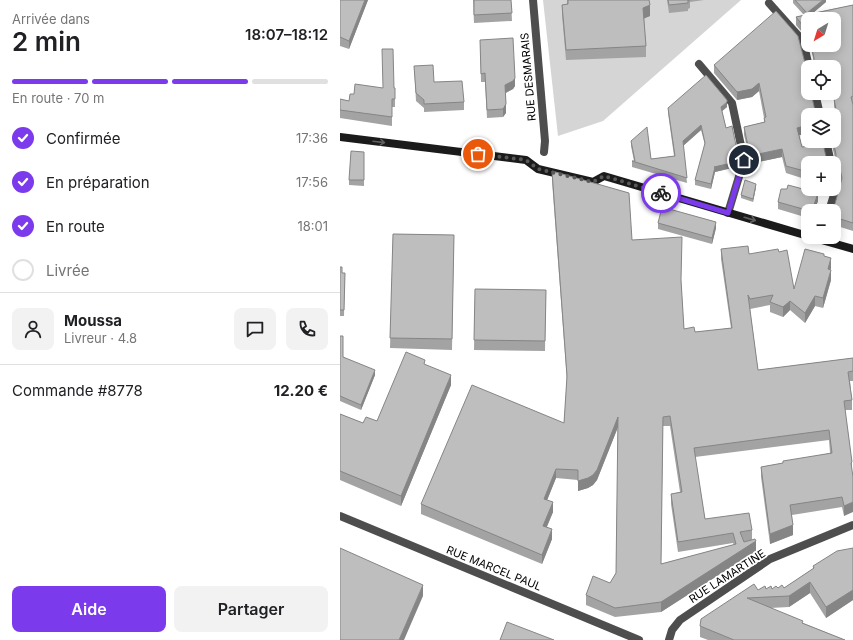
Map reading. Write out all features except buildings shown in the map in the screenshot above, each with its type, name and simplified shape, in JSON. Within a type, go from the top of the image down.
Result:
[{"type":"street","name":"RUE DESMARAIS","points":[[533,0],[545,141],[544,152]]},
{"type":"street","points":[[769,3],[803,41],[807,60]]},
{"type":"street","points":[[699,64],[732,103],[744,160],[728,213]]},
{"type":"street","points":[[340,137],[526,160],[538,169],[593,182],[604,176],[801,234]]},
{"type":"street","points":[[838,244],[853,249]]},
{"type":"street","name":"RUE MARCEL PAUL","points":[[340,516],[640,640]]},
{"type":"street","name":"RUE LAMARTINE","points":[[669,640],[672,630],[680,620],[770,559],[853,525]]},
{"type":"shaded area","points":[[543,0],[741,0],[603,121],[558,136]]},
{"type":"way so far","points":[[478,154],[526,160],[538,169],[593,182],[604,176],[661,193]]},
{"type":"route","points":[[661,193],[728,213],[744,160]]}]
